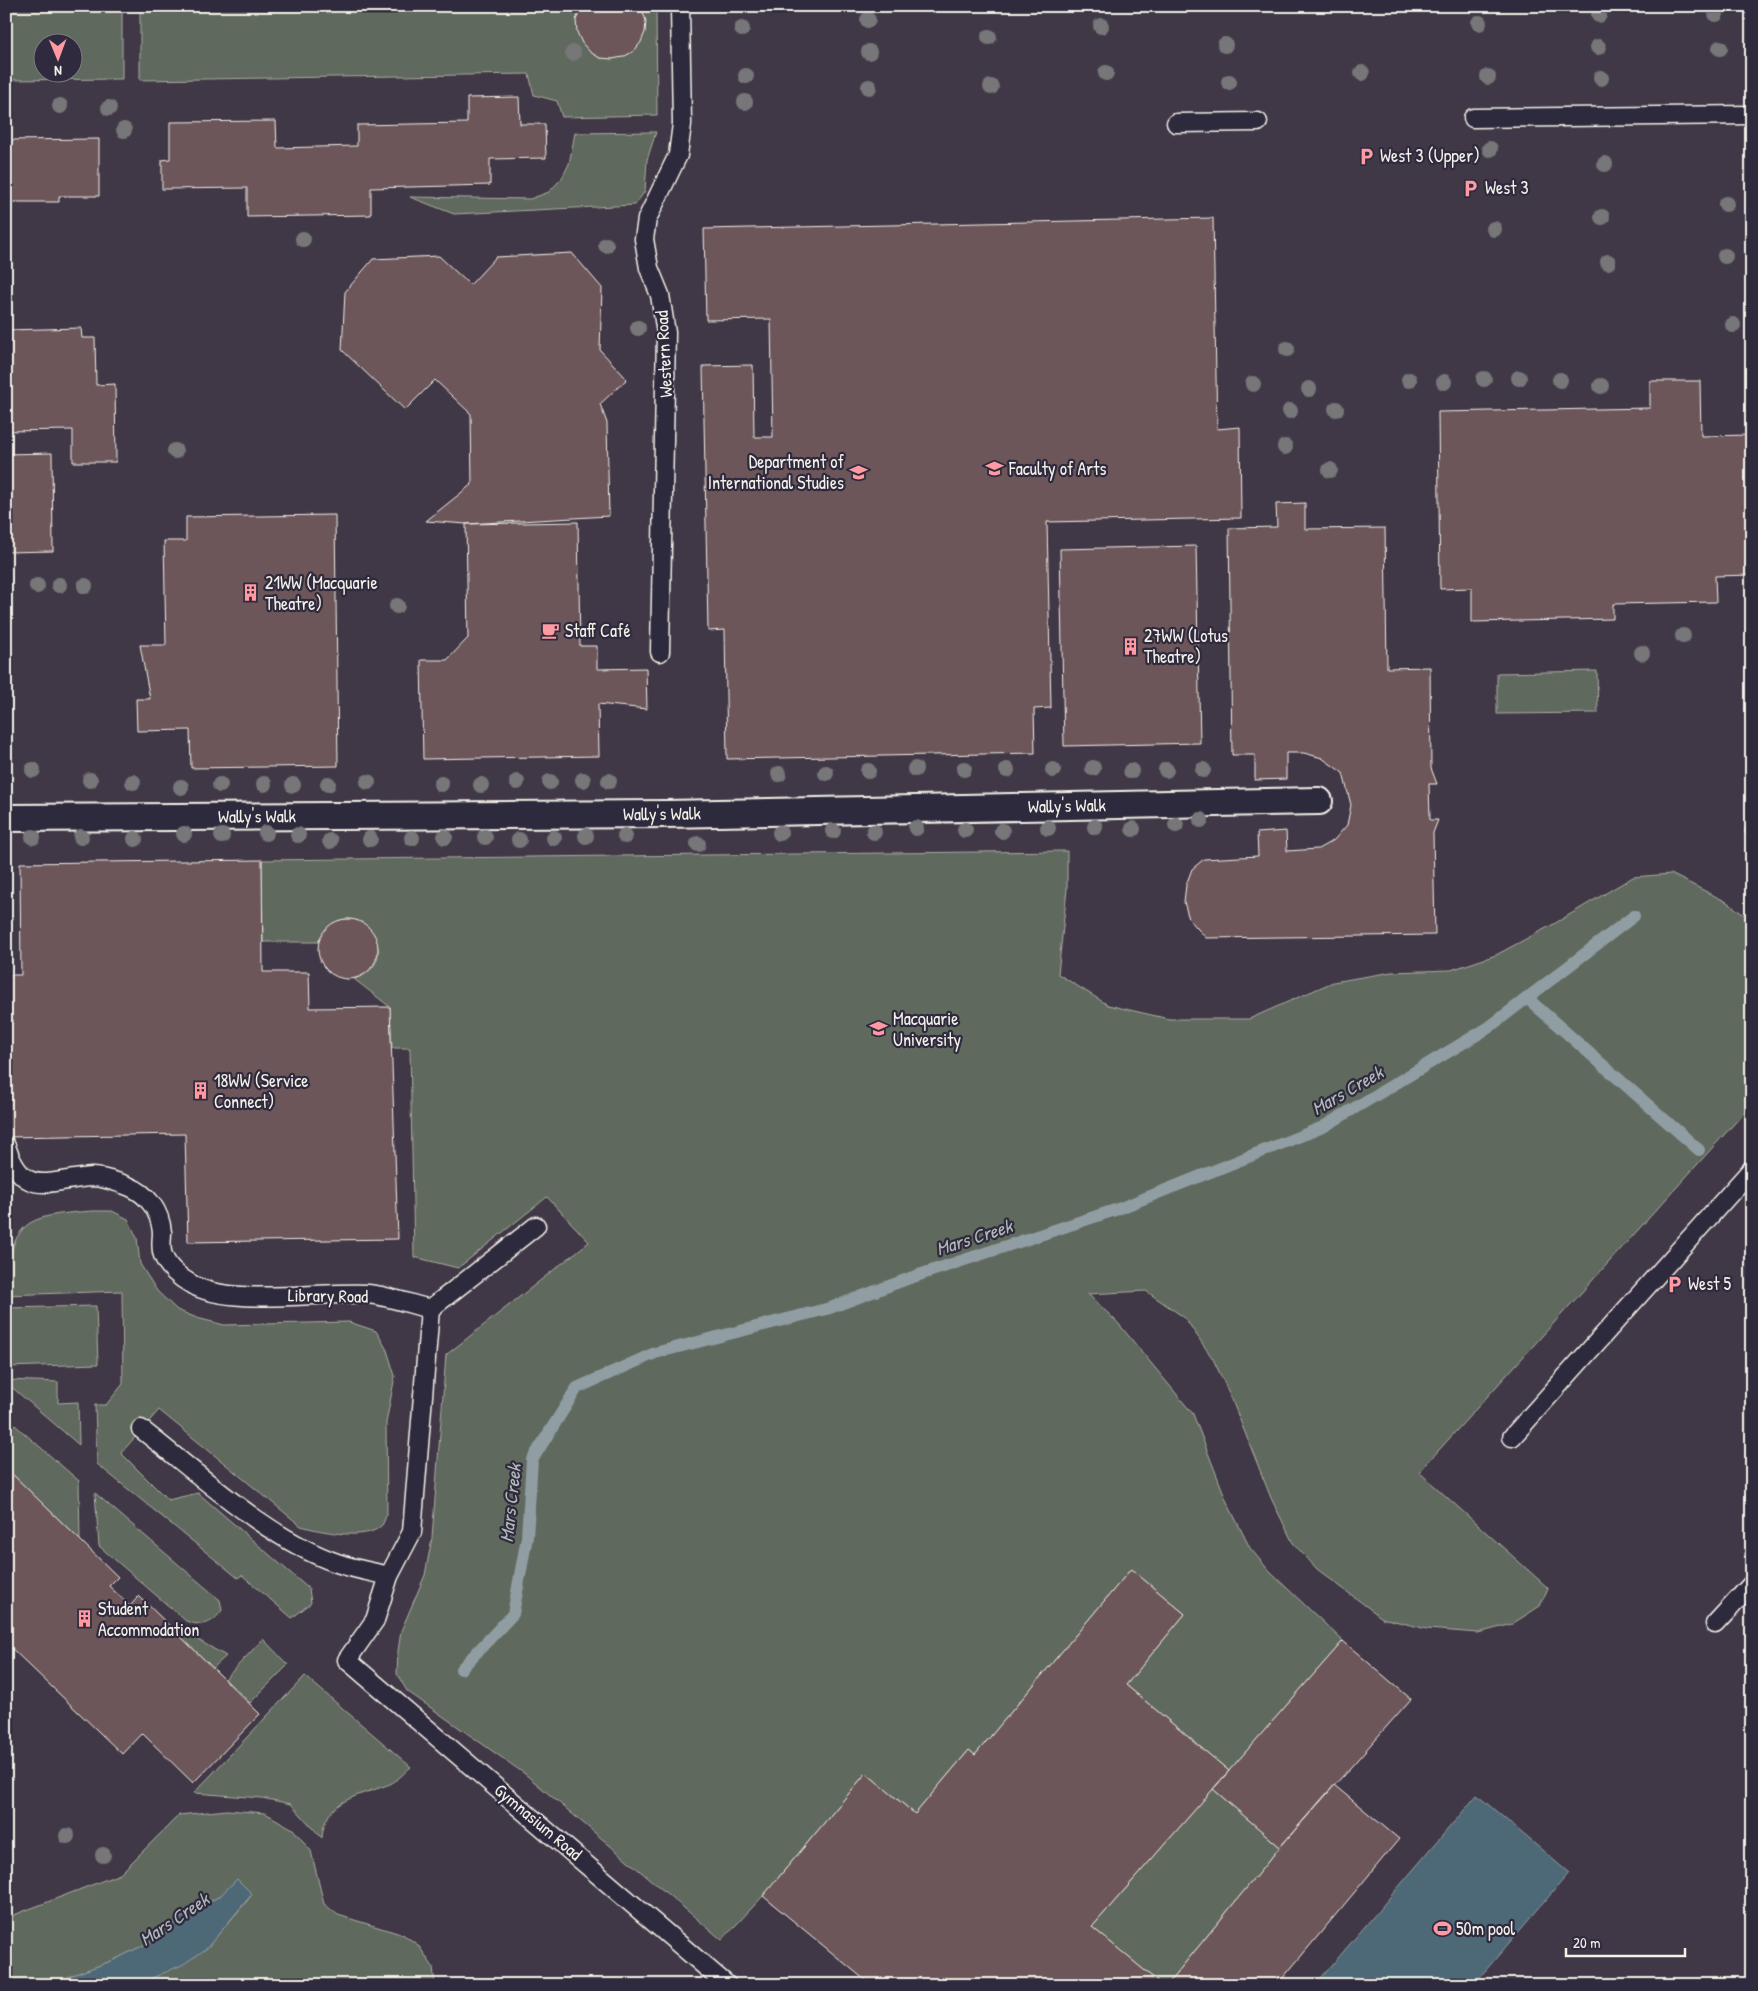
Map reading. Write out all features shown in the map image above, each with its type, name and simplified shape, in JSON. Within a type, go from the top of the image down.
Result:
[{"type":"street","name":"Wally's Walk","points":[[6,818],[666,814],[1319,800]]},
{"type":"lane","name":"Western Road","points":[[660,652],[666,333],[660,294],[649,268],[644,240],[650,212],[678,155],[682,124],[680,6]]},
{"type":"lane","points":[[1473,118],[1747,115]]},
{"type":"lane","points":[[1176,123],[1258,122]]},
{"type":"lane","name":"Library Road","points":[[6,1146],[10,1158],[20,1172],[30,1181],[42,1185],[92,1177],[114,1181],[137,1190],[154,1205],[162,1229],[162,1254],[174,1272],[192,1285],[213,1292],[250,1296],[369,1294],[430,1309]]},
{"type":"lane","points":[[1512,1437],[1752,1169]]},
{"type":"lane","points":[[141,1429],[238,1505],[290,1541],[336,1563],[389,1576],[412,1532],[430,1309],[536,1226]]},
{"type":"lane","name":"Gymnasium Road","points":[[389,1576],[375,1620],[347,1660],[728,1985]]},
{"type":"lane","points":[[1715,1624],[1752,1584]]},
{"type":"shaded area","name":"Macquarie University","points":[[6,6],[1752,6],[1752,1985],[6,1985]]},
{"type":"shaded area","points":[[21,6],[122,6],[122,79],[82,79],[82,32],[32,32],[32,80],[6,80],[6,14]]},
{"type":"shaded area","points":[[140,6],[656,6],[657,115],[562,117],[557,101],[534,95],[529,74],[140,80]]},
{"type":"shaded area","points":[[656,132],[647,160],[645,191],[635,205],[454,214],[410,197],[530,199],[549,192],[562,178],[569,164],[575,133]]},
{"type":"shaded area","points":[[1597,671],[1598,713],[1497,714],[1497,673]]},
{"type":"shaded area","points":[[1067,851],[1067,889],[1058,974],[1108,1005],[1169,1019],[1249,1019],[1333,982],[1392,972],[1451,970],[1496,955],[1552,925],[1633,877],[1671,874],[1727,902],[1752,921],[1752,1104],[1419,1472],[1548,1588],[1540,1606],[1512,1624],[1478,1633],[1427,1629],[1382,1618],[1317,1569],[1293,1543],[1271,1498],[1230,1395],[1213,1359],[1185,1318],[1146,1291],[1088,1294],[1118,1323],[1193,1414],[1227,1502],[1250,1548],[1270,1572],[1343,1641],[1229,1771],[1126,1685],[1185,1614],[1131,1569],[975,1755],[969,1750],[915,1814],[866,1773],[763,1896],[722,1940],[525,1774],[407,1691],[397,1674],[401,1631],[425,1575],[432,1538],[446,1355],[589,1242],[547,1197],[458,1268],[414,1257],[410,1048],[392,1048],[390,1007],[354,979],[371,970],[378,957],[377,943],[370,930],[359,922],[345,919],[331,925],[318,942],[263,942],[262,860]]},
{"type":"shaded area","points":[[91,1211],[112,1211],[128,1219],[137,1238],[140,1264],[157,1291],[177,1310],[197,1318],[224,1325],[349,1322],[376,1331],[387,1350],[395,1376],[386,1423],[387,1514],[383,1524],[375,1530],[366,1533],[343,1534],[301,1526],[159,1410],[121,1453],[168,1500],[198,1493],[309,1589],[311,1603],[292,1618],[242,1575],[238,1578],[97,1464],[95,1405],[106,1405],[123,1384],[122,1291],[6,1295],[10,1256],[17,1237],[23,1229],[30,1223],[44,1217]]},
{"type":"shaded area","points":[[96,1306],[98,1364],[7,1367],[6,1308]]},
{"type":"shaded area","points":[[8,1380],[58,1382],[58,1403],[78,1402],[79,1445],[8,1384]]},
{"type":"shaded area","points":[[8,1419],[79,1481],[80,1540],[10,1472]]},
{"type":"shaded area","points":[[95,1493],[220,1600],[222,1610],[219,1615],[211,1621],[202,1624],[186,1621],[99,1546]]},
{"type":"shaded area","points":[[179,1629],[226,1656],[213,1668],[176,1632]]},
{"type":"shaded area","points":[[263,1639],[288,1665],[250,1703],[225,1679]]},
{"type":"shaded area","points":[[305,1676],[411,1767],[393,1783],[346,1800],[337,1806],[329,1814],[324,1825],[322,1838],[291,1804],[262,1798],[194,1793]]},
{"type":"shaded area","points":[[1213,1789],[1280,1847],[1167,1985],[1162,1985],[1092,1927]]},
{"type":"shaded area","points":[[227,1810],[265,1813],[293,1829],[311,1851],[324,1904],[338,1915],[404,1935],[418,1945],[433,1967],[435,1985],[136,1985],[206,1949],[252,1895],[237,1879],[220,1896],[179,1919],[164,1935],[114,1960],[46,1985],[6,1985],[6,1918],[120,1874],[179,1815]]},
{"type":"water","name":"50m pool","points":[[1477,1795],[1569,1873],[1473,1985],[1315,1985]]},
{"type":"water","points":[[237,1879],[252,1894],[206,1949],[182,1965],[136,1985],[46,1985],[114,1960],[164,1935],[179,1919],[220,1896]]},
{"type":"building","points":[[582,6],[641,6],[646,21],[645,32],[641,42],[634,51],[623,57],[612,59],[600,58],[590,52],[582,43],[577,32],[576,20]]},
{"type":"building","points":[[519,97],[520,124],[545,124],[546,158],[490,159],[490,185],[371,188],[371,215],[247,217],[247,188],[162,189],[162,160],[170,159],[170,122],[276,121],[277,148],[357,146],[357,125],[467,123],[467,98]]},
{"type":"building","points":[[99,139],[99,196],[59,196],[59,202],[6,202],[6,140]]},
{"type":"building","points":[[1213,218],[1217,429],[1240,427],[1241,518],[1047,522],[1051,708],[1034,709],[1035,753],[727,759],[725,630],[708,631],[703,366],[753,365],[754,437],[773,437],[771,319],[706,320],[704,229]]},
{"type":"building","points":[[572,253],[602,288],[600,350],[627,379],[600,404],[607,423],[609,516],[466,524],[426,521],[472,484],[471,414],[435,380],[405,410],[342,350],[345,292],[373,259],[439,256],[470,285],[496,257]]},
{"type":"building","points":[[81,328],[82,338],[95,338],[96,385],[115,384],[116,462],[73,462],[73,430],[6,431],[6,330]]},
{"type":"building","points":[[1650,381],[1700,381],[1701,436],[1752,435],[1752,575],[1715,576],[1716,602],[1613,604],[1613,619],[1472,622],[1472,588],[1440,589],[1438,412],[1650,408]]},
{"type":"building","points":[[52,453],[53,551],[6,552],[6,454]]},
{"type":"building","points":[[1305,503],[1305,529],[1385,528],[1387,668],[1430,667],[1431,768],[1437,784],[1429,784],[1430,820],[1438,820],[1433,833],[1435,935],[1206,938],[1189,919],[1184,902],[1186,885],[1192,869],[1204,859],[1258,856],[1257,833],[1286,831],[1287,851],[1318,849],[1334,840],[1347,825],[1351,805],[1343,773],[1322,758],[1304,753],[1286,753],[1286,779],[1255,780],[1255,755],[1232,755],[1229,528],[1277,527],[1276,504]]},
{"type":"building","name":"21WW (Macquarie Theatre)","points":[[335,515],[338,766],[191,768],[190,730],[137,731],[136,699],[150,699],[140,645],[166,645],[164,541],[186,541],[186,517]]},
{"type":"building","points":[[578,522],[580,646],[597,646],[597,669],[646,668],[647,709],[598,704],[599,756],[423,759],[421,660],[447,660],[468,638],[466,524]]},
{"type":"building","name":"27WW (Lotus Theatre)","points":[[1196,546],[1200,743],[1064,746],[1060,549]]},
{"type":"building","name":"18WW (Service Connect)","points":[[262,860],[263,972],[309,972],[310,1008],[390,1007],[398,1239],[188,1242],[185,1134],[6,1137],[6,975],[21,975],[20,863]]},
{"type":"building","points":[[342,919],[354,919],[365,924],[373,932],[378,943],[376,961],[365,974],[354,979],[342,979],[331,974],[323,966],[318,955],[318,943],[323,932],[331,924]]},
{"type":"building","name":"Student Accommodation","points":[[6,1468],[118,1577],[109,1586],[130,1606],[139,1596],[260,1714],[193,1783],[142,1733],[122,1754],[6,1643]]},
{"type":"building","points":[[1131,1569],[1185,1614],[1126,1685],[1229,1771],[1092,1927],[1162,1985],[871,1985],[763,1896],[866,1773],[915,1814],[969,1750],[975,1755]]},
{"type":"building","points":[[1343,1641],[1411,1699],[1280,1847],[1213,1789]]},
{"type":"building","points":[[1334,1785],[1399,1839],[1277,1985],[1167,1985],[1280,1847]]},
{"type":"waterway","name":"Mars Creek","points":[[461,1669],[513,1614],[527,1537],[532,1460],[577,1388],[655,1353],[830,1308],[910,1278],[1118,1209],[1323,1127],[1488,1028],[1634,916]]},
{"type":"waterway","points":[[1527,998],[1699,1150]]},
{"type":"place","name":"West 3 (Upper)","points":[[1366,156]]},
{"type":"place","name":"West 3","points":[[1471,188]]},
{"type":"place","name":"Faculty of Arts","points":[[995,469]]},
{"type":"place","name":"Department of International Studies","points":[[858,472]]},
{"type":"place","name":"21WW (Macquarie Theatre)","points":[[251,593]]},
{"type":"place","name":"Staff Café","points":[[551,631]]},
{"type":"place","name":"27WW (Lotus Theatre)","points":[[1130,646]]},
{"type":"place","name":"Macquarie University","points":[[879,1029]]},
{"type":"place","name":"18WW (Service Connect)","points":[[200,1091]]},
{"type":"place","name":"West 5","points":[[1674,1284]]},
{"type":"place","name":"Student Accommodation","points":[[84,1619]]},
{"type":"place","name":"50m pool","points":[[1442,1929]]}]
